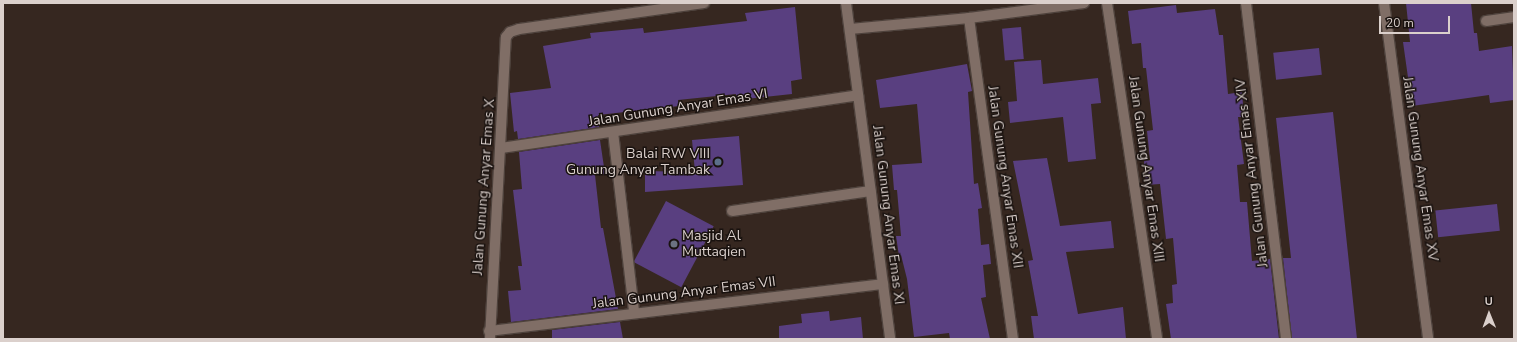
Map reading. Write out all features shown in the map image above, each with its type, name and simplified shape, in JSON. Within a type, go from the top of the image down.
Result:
[{"type":"street","name":"Jalan Gunung Anyar Emas X","points":[[489,335],[502,148],[506,37],[510,32],[519,29],[704,3]]},
{"type":"street","name":"Jalan Gunung Anyar Emas XI","points":[[846,3],[890,339]]},
{"type":"street","points":[[850,29],[970,18],[1084,3]]},
{"type":"street","name":"Jalan Gunung Anyar Emas XIII","points":[[1108,3],[1156,339]]},
{"type":"street","name":"Jalan Gunung Anyar Emas XIV","points":[[1246,3],[1286,339]]},
{"type":"street","name":"Jalan Gunung Anyar Emas XV","points":[[1384,3],[1428,339]]},
{"type":"street","points":[[1486,21],[1514,17]]},
{"type":"street","name":"Jalan Gunung Anyar Emas XII","points":[[970,18],[1013,339]]},
{"type":"street","name":"Jalan Gunung Anyar Emas VI","points":[[502,148],[858,95]]},
{"type":"street","points":[[613,132],[634,312]]},
{"type":"street","points":[[732,211],[871,191]]},
{"type":"street","name":"Jalan Gunung Anyar Emas VII","points":[[489,335],[634,312],[883,284]]},
{"type":"building","points":[[1406,3],[1471,3],[1474,33],[1477,33],[1479,51],[1512,46],[1514,100],[1490,103],[1489,95],[1412,106],[1403,42],[1410,42]]},
{"type":"building","points":[[1176,5],[1177,13],[1215,9],[1219,35],[1223,35],[1228,94],[1242,92],[1244,117],[1238,117],[1244,164],[1237,165],[1240,202],[1247,202],[1252,261],[1270,259],[1279,339],[1171,339],[1166,304],[1173,303],[1172,285],[1177,284],[1173,238],[1166,239],[1160,184],[1146,185],[1144,161],[1150,160],[1147,131],[1153,130],[1146,68],[1143,68],[1141,43],[1132,44],[1128,11]]},
{"type":"building","points":[[795,7],[802,79],[791,81],[792,94],[736,100],[736,94],[678,100],[679,106],[598,115],[599,127],[518,139],[517,131],[514,132],[510,93],[551,88],[543,46],[591,38],[590,33],[643,28],[644,33],[747,21],[745,13]]},
{"type":"building","points":[[1021,27],[1024,59],[1005,61],[1002,29]]},
{"type":"building","points":[[1319,48],[1322,75],[1276,80],[1273,53]]},
{"type":"building","points":[[1041,60],[1043,84],[1098,78],[1101,103],[1091,104],[1096,159],[1068,162],[1063,117],[1010,123],[1008,102],[1017,101],[1014,62]]},
{"type":"building","points":[[967,64],[972,91],[968,92],[974,184],[978,183],[982,208],[978,209],[981,245],[989,244],[991,264],[983,265],[986,297],[981,298],[990,339],[950,339],[949,333],[914,337],[907,279],[901,255],[899,256],[896,236],[901,236],[897,190],[894,190],[892,165],[922,163],[917,104],[880,108],[876,80]]},
{"type":"building","points":[[1333,112],[1357,339],[1292,339],[1283,258],[1291,258],[1276,118]]},
{"type":"building","name":"Balai RW VIII Gunung Anyar Tambak","points":[[739,136],[743,185],[645,192],[645,171],[695,172],[692,140]]},
{"type":"building","points":[[600,140],[605,174],[595,175],[601,228],[603,228],[618,309],[511,322],[508,291],[521,290],[518,266],[522,266],[513,190],[522,189],[519,152]]},
{"type":"building","points":[[1047,158],[1060,226],[1111,221],[1114,248],[1066,252],[1078,314],[1123,307],[1126,339],[1034,339],[1031,316],[1038,316],[1028,261],[1033,260],[1013,161]]},
{"type":"building","name":"Masjid Al Muttaqien","points":[[666,201],[714,226],[681,287],[634,262]]},
{"type":"building","points":[[1497,204],[1500,231],[1438,237],[1435,210]]},
{"type":"building","points":[[829,311],[830,321],[861,317],[863,339],[779,339],[779,326],[802,323],[801,314]]},
{"type":"building","points":[[620,322],[623,339],[552,339],[552,330]]},
{"type":"place","name":"Balai RW VIII Gunung Anyar Tambak","points":[[718,162]]},
{"type":"place","name":"Masjid Al Muttaqien","points":[[674,244]]}]
